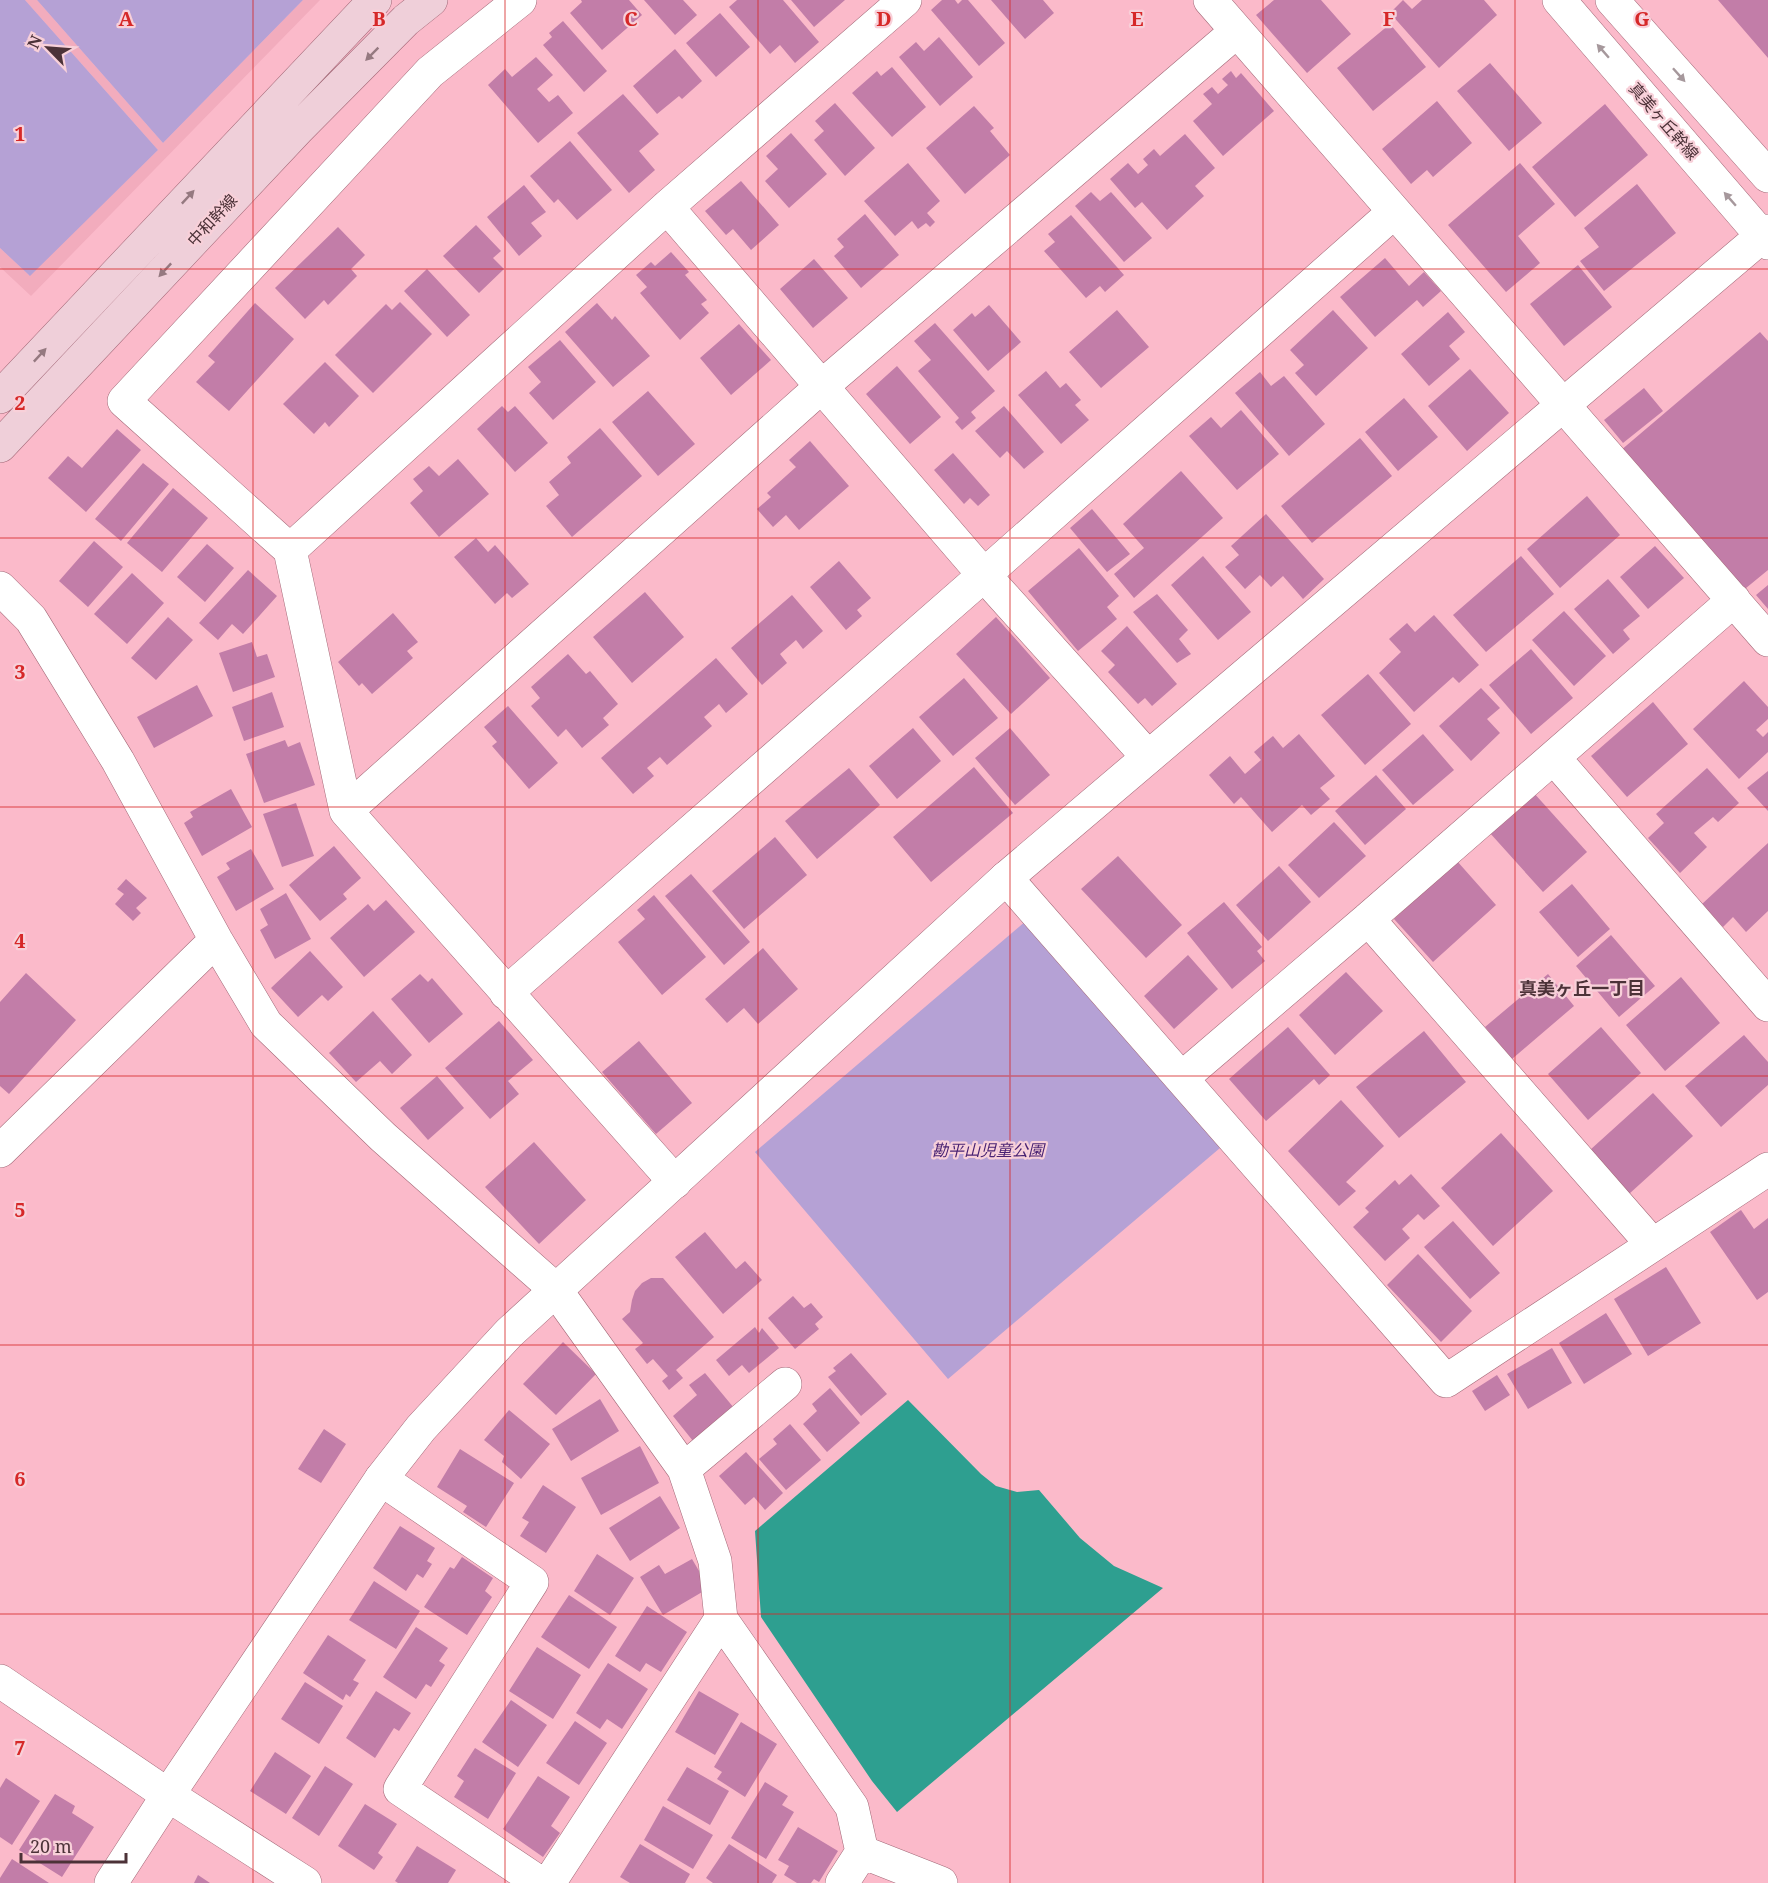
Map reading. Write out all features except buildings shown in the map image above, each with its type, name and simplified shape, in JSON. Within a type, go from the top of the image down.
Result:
[{"type":"main road","name":"中和幹線","points":[[0,397],[375,0]]},
{"type":"main road","name":"中和幹線","points":[[0,446],[297,130],[406,20],[431,0]]},
{"type":"street","points":[[520,0],[430,72],[124,401],[290,550],[346,811],[675,1182]]},
{"type":"street","points":[[290,550],[667,207],[905,0]]},
{"type":"street","points":[[1210,0],[1768,640]]},
{"type":"street","name":"真美ヶ丘幹線","points":[[1559,0],[1766,237]]},
{"type":"street","points":[[1612,0],[1768,176]]},
{"type":"street","points":[[346,811],[821,387],[1237,31]]},
{"type":"street","points":[[667,207],[984,575],[1149,757]]},
{"type":"street","points":[[506,993],[984,575],[1394,212]]},
{"type":"street","points":[[111,1883],[381,1479],[421,1428],[509,1333],[1006,878],[1564,405],[1766,237]]},
{"type":"street","points":[[0,588],[31,619],[106,740],[216,940],[266,1024],[384,1137],[555,1289],[684,1469],[715,1561],[721,1619],[852,1807],[862,1852],[842,1883]]},
{"type":"street","points":[[1182,1078],[1734,600]]},
{"type":"street","points":[[1554,758],[1768,1005]]},
{"type":"street","points":[[1006,878],[1446,1381],[1768,1169]]},
{"type":"street","points":[[1368,919],[1652,1244]]},
{"type":"street","points":[[0,1151],[216,940]]},
{"type":"street","points":[[684,1469],[785,1384]]},
{"type":"street","points":[[381,1479],[532,1582],[400,1789],[540,1883]]},
{"type":"street","points":[[549,1883],[721,1619]]},
{"type":"street","points":[[0,1681],[168,1795],[305,1883]]},
{"type":"street","points":[[862,1852],[941,1883]]},
{"type":"shaded area","points":[[25,0],[37,0],[163,143],[303,0],[320,0],[31,296],[0,267],[0,248],[29,275],[158,150]]},
{"type":"shaded area","points":[[908,1400],[981,1474],[996,1486],[1017,1492],[1039,1490],[1080,1538],[1114,1566],[1163,1588],[897,1812],[872,1781],[761,1617],[755,1531]]},
{"type":"green space","points":[[0,0],[25,0],[158,150],[30,276],[0,248]]},
{"type":"green space","points":[[37,0],[303,0],[163,143]]},
{"type":"green space","name":"勘平山児童公園","points":[[1027,920],[1220,1148],[948,1379],[755,1152]]},
{"type":"district","name":"真美ヶ丘一丁目","points":[[1582,988]]}]
